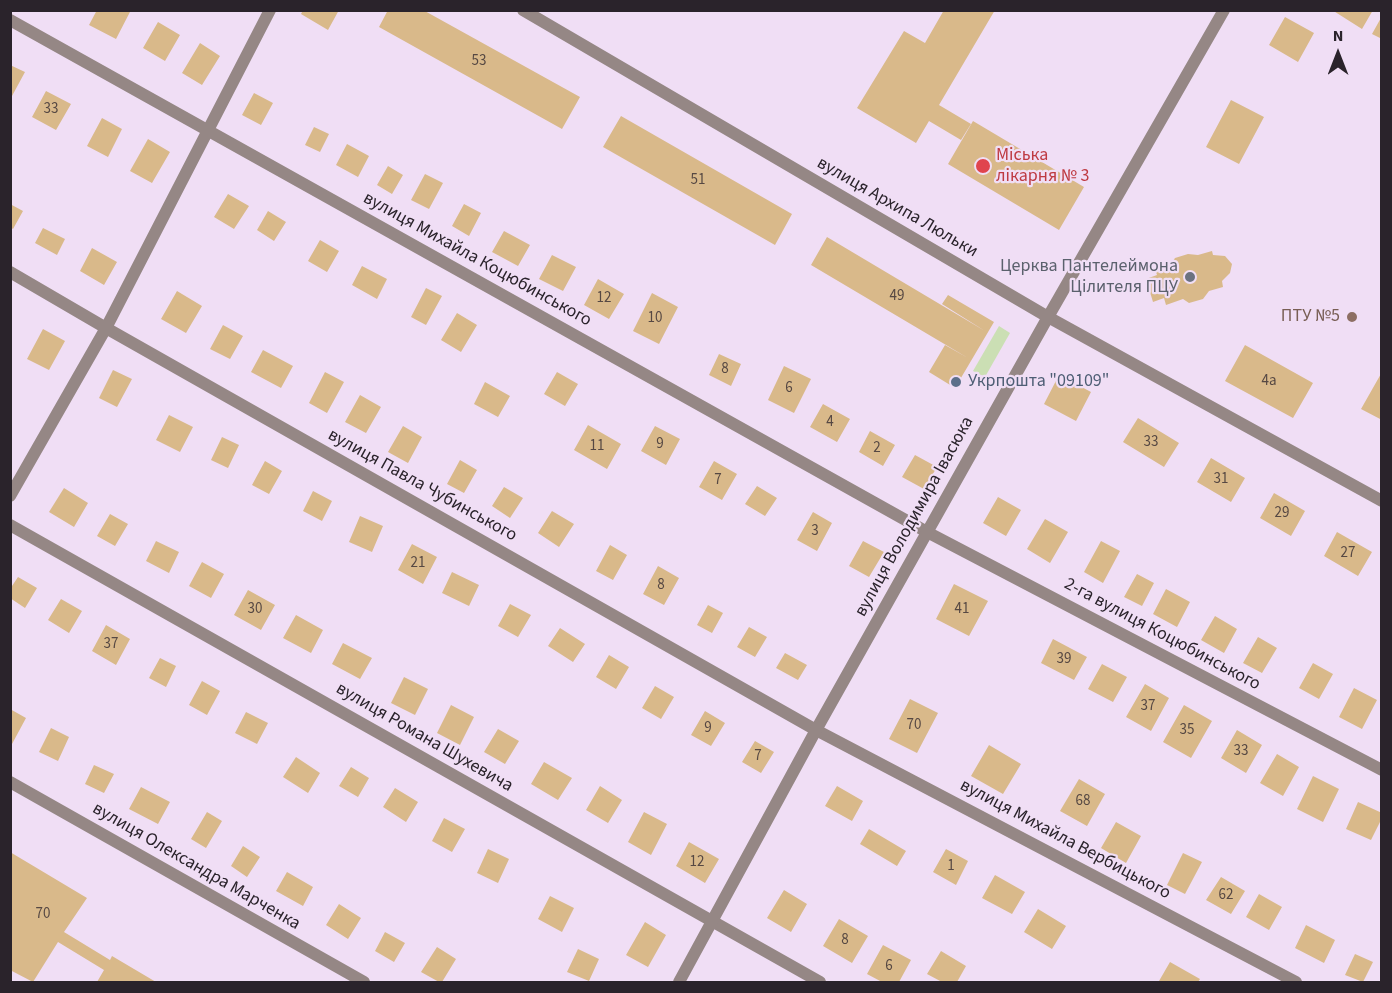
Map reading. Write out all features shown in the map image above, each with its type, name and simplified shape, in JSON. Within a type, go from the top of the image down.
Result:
[{"type":"street","points":[[10,496],[106,328],[270,10]]},
{"type":"street","name":"вулиця Архипа Люльки","points":[[523,10],[1048,317],[1382,501]]},
{"type":"street","name":"вулиця Володимира Івасюка","points":[[679,982],[927,532],[1224,10]]},
{"type":"street","name":"вулиця Михайла Коцюбинського","points":[[10,20],[927,532]]},
{"type":"street","name":"вулиця Павла Чубинського","points":[[10,272],[816,730]]},
{"type":"street","name":"вулиця Романа Шухевича","points":[[10,525],[820,982]]},
{"type":"street","name":"2-га вулиця Коцюбинського","points":[[927,532],[1382,770]]},
{"type":"street","name":"вулиця Михайла Вербицького","points":[[816,730],[1296,982]]},
{"type":"street","name":"вулиця Олександра Марченка","points":[[10,782],[364,982]]},
{"type":"green space","points":[[999,326],[1010,333],[985,377],[973,371]]},
{"type":"building","points":[[97,10],[131,10],[116,39],[89,25]]},
{"type":"building","points":[[303,10],[339,10],[328,30],[301,14]]},
{"type":"building","points":[[388,10],[423,10],[580,97],[562,129],[379,27]]},
{"type":"building","points":[[944,10],[995,10],[939,105],[971,124],[961,140],[929,121],[916,143],[857,108],[904,31],[925,43]]},
{"type":"building","points":[[1332,10],[1373,10],[1362,29]]},
{"type":"building","points":[[1382,16],[1382,39],[1372,34]]},
{"type":"building","points":[[1285,17],[1314,33],[1298,62],[1269,45]]},
{"type":"building","points":[[158,22],[180,35],[165,61],[143,48]]},
{"type":"building","points":[[200,43],[220,56],[202,85],[182,73]]},
{"type":"building","points":[[10,65],[25,72],[12,96],[10,95]]},
{"type":"building","points":[[46,91],[71,104],[56,130],[32,117]]},
{"type":"building","points":[[254,93],[273,103],[261,125],[242,115]]},
{"type":"building","points":[[1231,100],[1264,117],[1239,164],[1206,147]]},
{"type":"building","points":[[621,116],[792,214],[775,245],[603,147]]},
{"type":"building","points":[[102,118],[122,129],[108,157],[87,146]]},
{"type":"building","points":[[973,121],[1084,187],[1059,230],[948,164]]},
{"type":"building","points":[[314,127],[329,134],[320,152],[305,145]]},
{"type":"building","points":[[148,139],[170,152],[152,183],[130,171]]},
{"type":"building","points":[[347,144],[369,156],[358,177],[336,165]]},
{"type":"building","points":[[388,166],[403,175],[392,194],[377,185]]},
{"type":"building","points":[[425,174],[443,183],[429,209],[411,200]]},
{"type":"building","points":[[228,194],[249,206],[234,229],[214,217]]},
{"type":"building","points":[[10,204],[23,211],[13,229],[10,227]]},
{"type":"building","points":[[464,204],[481,213],[469,236],[452,226]]},
{"type":"building","points":[[268,211],[286,222],[274,241],[257,230]]},
{"type":"building","points":[[43,228],[65,239],[57,255],[35,243]]},
{"type":"building","points":[[504,231],[530,245],[518,266],[492,252]]},
{"type":"building","points":[[827,237],[985,331],[942,304],[948,295],[994,322],[955,388],[929,372],[945,345],[968,358],[811,265]]},
{"type":"building","points":[[320,240],[339,251],[327,272],[308,261]]},
{"type":"building","points":[[92,248],[117,262],[104,285],[80,271]]},
{"type":"building","name":"Церква Пантелеймона Цілителя ПЦУ","points":[[1212,251],[1213,255],[1225,256],[1232,264],[1230,273],[1222,281],[1223,287],[1209,291],[1203,299],[1189,303],[1183,299],[1166,305],[1164,298],[1153,302],[1146,279],[1157,275],[1155,269],[1171,264],[1175,258]]},
{"type":"building","points":[[552,255],[576,267],[563,291],[539,279]]},
{"type":"building","points":[[362,266],[387,279],[377,299],[352,285]]},
{"type":"building","points":[[598,279],[624,294],[609,319],[584,305]]},
{"type":"building","points":[[426,288],[442,296],[426,325],[411,317]]},
{"type":"building","points":[[177,291],[202,306],[186,333],[161,319]]},
{"type":"building","points":[[652,293],[678,307],[659,344],[633,331]]},
{"type":"building","points":[[457,313],[477,325],[461,352],[441,340]]},
{"type":"building","points":[[223,325],[243,336],[230,359],[210,349]]},
{"type":"building","points":[[43,329],[65,341],[49,370],[27,359]]},
{"type":"building","points":[[1245,345],[1313,383],[1293,418],[1225,381]]},
{"type":"building","points":[[263,350],[293,366],[281,388],[251,372]]},
{"type":"building","points":[[719,354],[741,364],[731,386],[709,375]]},
{"type":"building","points":[[784,366],[811,379],[794,413],[768,400]]},
{"type":"building","points":[[113,370],[132,379],[117,407],[99,398]]},
{"type":"building","points":[[325,372],[344,382],[327,413],[309,403]]},
{"type":"building","points":[[557,372],[578,384],[565,406],[544,394]]},
{"type":"building","points":[[1382,372],[1382,420],[1361,409]]},
{"type":"building","points":[[1059,375],[1091,392],[1076,421],[1044,404]]},
{"type":"building","points":[[485,382],[510,396],[498,417],[474,404]]},
{"type":"building","points":[[360,395],[381,407],[366,433],[345,422]]},
{"type":"building","points":[[823,404],[850,419],[837,442],[810,427]]},
{"type":"building","points":[[169,415],[193,427],[180,452],[156,440]]},
{"type":"building","points":[[1138,418],[1179,443],[1164,467],[1123,442]]},
{"type":"building","points":[[588,425],[621,444],[607,469],[574,450]]},
{"type":"building","points":[[403,426],[422,437],[408,463],[388,452]]},
{"type":"building","points":[[655,426],[680,439],[666,465],[641,451]]},
{"type":"building","points":[[870,431],[895,445],[883,466],[859,452]]},
{"type":"building","points":[[222,437],[239,445],[228,468],[211,460]]},
{"type":"building","points":[[915,455],[937,467],[924,489],[902,477]]},
{"type":"building","points":[[1211,458],[1245,478],[1231,502],[1197,482]]},
{"type":"building","points":[[460,460],[477,470],[464,493],[447,484]]},
{"type":"building","points":[[265,461],[282,471],[269,494],[252,485]]},
{"type":"building","points":[[714,461],[737,474],[722,500],[699,487]]},
{"type":"building","points":[[757,486],[777,498],[765,516],[745,504]]},
{"type":"building","points":[[504,487],[523,498],[510,518],[492,506]]},
{"type":"building","points":[[64,488],[88,503],[74,527],[49,512]]},
{"type":"building","points":[[313,491],[332,501],[322,521],[303,511]]},
{"type":"building","points":[[1274,493],[1305,511],[1291,536],[1260,518]]},
{"type":"building","points":[[998,497],[1021,510],[1006,536],[983,523]]},
{"type":"building","points":[[552,511],[574,524],[559,547],[538,533]]},
{"type":"building","points":[[813,512],[832,523],[817,551],[797,540]]},
{"type":"building","points":[[110,514],[128,524],[115,546],[97,536]]},
{"type":"building","points":[[360,516],[383,526],[372,552],[349,542]]},
{"type":"building","points":[[1045,519],[1068,532],[1050,563],[1027,549]]},
{"type":"building","points":[[1337,532],[1372,552],[1358,576],[1324,556]]},
{"type":"building","points":[[156,541],[179,552],[169,573],[146,561]]},
{"type":"building","points":[[863,541],[884,552],[869,577],[849,566]]},
{"type":"building","points":[[1101,541],[1120,551],[1103,583],[1084,572]]},
{"type":"building","points":[[412,544],[437,557],[423,584],[398,570]]},
{"type":"building","points":[[610,545],[627,555],[613,580],[596,571]]},
{"type":"building","points":[[202,562],[224,574],[211,598],[189,586]]},
{"type":"building","points":[[658,566],[679,578],[664,605],[643,594]]},
{"type":"building","points":[[452,572],[479,585],[469,606],[442,593]]},
{"type":"building","points":[[1137,574],[1154,583],[1142,606],[1124,597]]},
{"type":"building","points":[[18,577],[37,588],[25,608],[10,598],[10,589]]},
{"type":"building","points":[[954,584],[988,601],[969,636],[936,619]]},
{"type":"building","points":[[1166,589],[1190,602],[1177,627],[1153,614]]},
{"type":"building","points":[[248,590],[275,605],[261,630],[234,615]]},
{"type":"building","points":[[61,599],[82,611],[69,633],[48,620]]},
{"type":"building","points":[[510,604],[531,615],[518,637],[498,626]]},
{"type":"building","points":[[708,605],[723,613],[712,633],[697,625]]},
{"type":"building","points":[[296,615],[323,630],[311,653],[283,638]]},
{"type":"building","points":[[1215,616],[1237,629],[1224,653],[1201,640]]},
{"type":"building","points":[[106,625],[130,639],[116,665],[92,651]]},
{"type":"building","points":[[749,627],[767,637],[755,657],[737,647]]},
{"type":"building","points":[[560,628],[585,644],[573,662],[548,646]]},
{"type":"building","points":[[1258,637],[1277,648],[1262,673],[1243,663]]},
{"type":"building","points":[[1053,639],[1087,657],[1074,680],[1041,663]]},
{"type":"building","points":[[343,643],[372,658],[360,679],[332,664]]},
{"type":"building","points":[[785,653],[807,665],[798,680],[776,668]]},
{"type":"building","points":[[609,655],[629,667],[616,689],[596,677]]},
{"type":"building","points":[[160,658],[176,666],[166,687],[149,678]]},
{"type":"building","points":[[1313,663],[1333,674],[1319,699],[1299,688]]},
{"type":"building","points":[[1102,664],[1127,677],[1113,702],[1088,689]]},
{"type":"building","points":[[404,677],[428,689],[415,715],[391,703]]},
{"type":"building","points":[[202,681],[220,691],[207,715],[189,705]]},
{"type":"building","points":[[1145,684],[1169,698],[1151,731],[1126,717]]},
{"type":"building","points":[[655,686],[674,697],[661,719],[642,708]]},
{"type":"building","points":[[1354,688],[1377,700],[1362,729],[1339,717]]},
{"type":"building","points":[[910,699],[938,713],[917,753],[889,739]]},
{"type":"building","points":[[451,705],[474,717],[460,745],[437,733]]},
{"type":"building","points":[[1184,705],[1212,721],[1191,758],[1163,742]]},
{"type":"building","points":[[10,709],[26,718],[12,744],[10,743]]},
{"type":"building","points":[[705,711],[725,723],[711,746],[691,735]]},
{"type":"building","points":[[246,712],[268,723],[257,744],[235,733]]},
{"type":"building","points":[[51,728],[69,737],[58,761],[39,752]]},
{"type":"building","points":[[498,729],[519,741],[505,764],[484,752]]},
{"type":"building","points":[[1237,730],[1262,745],[1246,773],[1221,758]]},
{"type":"building","points":[[755,741],[774,752],[761,773],[742,762]]},
{"type":"building","points":[[989,745],[1021,764],[1003,794],[971,776]]},
{"type":"building","points":[[1277,754],[1299,767],[1283,796],[1260,783]]},
{"type":"building","points":[[296,757],[320,773],[308,793],[283,777]]},
{"type":"building","points":[[544,762],[572,778],[558,800],[531,784]]},
{"type":"building","points":[[94,765],[114,774],[104,793],[85,784]]},
{"type":"building","points":[[351,767],[369,778],[358,797],[339,786]]},
{"type":"building","points":[[1313,776],[1339,789],[1323,822],[1297,809]]},
{"type":"building","points":[[1079,779],[1105,794],[1087,826],[1060,811]]},
{"type":"building","points":[[600,786],[622,800],[608,823],[586,810]]},
{"type":"building","points":[[837,786],[863,801],[852,821],[825,806]]},
{"type":"building","points":[[141,787],[170,802],[158,824],[129,809]]},
{"type":"building","points":[[395,788],[418,802],[406,822],[383,807]]},
{"type":"building","points":[[1358,802],[1382,813],[1382,818],[1371,840],[1346,829]]},
{"type":"building","points":[[207,812],[222,821],[206,848],[191,839]]},
{"type":"building","points":[[644,812],[667,824],[651,855],[628,842]]},
{"type":"building","points":[[444,818],[465,829],[452,852],[432,841]]},
{"type":"building","points":[[1116,822],[1141,836],[1126,863],[1101,848]]},
{"type":"building","points":[[869,829],[906,851],[897,866],[860,844]]},
{"type":"building","points":[[689,842],[719,859],[705,883],[676,866]]},
{"type":"building","points":[[243,846],[260,857],[247,877],[231,866]]},
{"type":"building","points":[[488,849],[509,859],[498,883],[477,873]]},
{"type":"building","points":[[946,849],[968,861],[956,885],[933,872]]},
{"type":"building","points":[[10,852],[87,898],[64,932],[110,960],[112,956],[156,982],[97,982],[104,970],[58,942],[33,982],[10,970]]},
{"type":"building","points":[[1183,853],[1202,862],[1185,894],[1167,885]]},
{"type":"building","points":[[287,872],[313,887],[303,906],[276,891]]},
{"type":"building","points":[[995,875],[1025,892],[1012,914],[982,898]]},
{"type":"building","points":[[1221,877],[1245,891],[1231,914],[1206,900]]},
{"type":"building","points":[[784,890],[807,904],[791,932],[767,918]]},
{"type":"building","points":[[1259,894],[1282,907],[1269,930],[1246,917]]},
{"type":"building","points":[[550,896],[574,908],[562,932],[538,919]]},
{"type":"building","points":[[339,904],[361,918],[348,939],[326,925]]},
{"type":"building","points":[[1038,909],[1066,926],[1052,949],[1024,932]]},
{"type":"building","points":[[839,919],[868,936],[852,963],[823,946]]},
{"type":"building","points":[[645,922],[666,935],[648,967],[626,955]]},
{"type":"building","points":[[1306,925],[1335,940],[1324,963],[1295,948]]},
{"type":"building","points":[[385,932],[405,943],[394,962],[375,951]]},
{"type":"building","points":[[883,945],[911,960],[899,982],[882,982],[867,974]]},
{"type":"building","points":[[437,947],[456,959],[442,982],[421,972]]},
{"type":"building","points":[[578,949],[599,959],[589,981],[567,972]]},
{"type":"building","points":[[941,951],[966,966],[957,982],[942,982],[927,974]]},
{"type":"building","points":[[1355,954],[1373,962],[1363,982],[1345,975]]},
{"type":"building","points":[[1170,962],[1200,979],[1198,982],[1159,981]]},
{"type":"place","name":"Міська лікарня № 3","points":[[983,166]]},
{"type":"place","name":"Церква Пантелеймона Цілителя ПЦУ","points":[[1190,277]]},
{"type":"place","name":"ПТУ №5","points":[[1352,317]]},
{"type":"place","name":"Укрпошта \"09109\"","points":[[956,382]]}]
